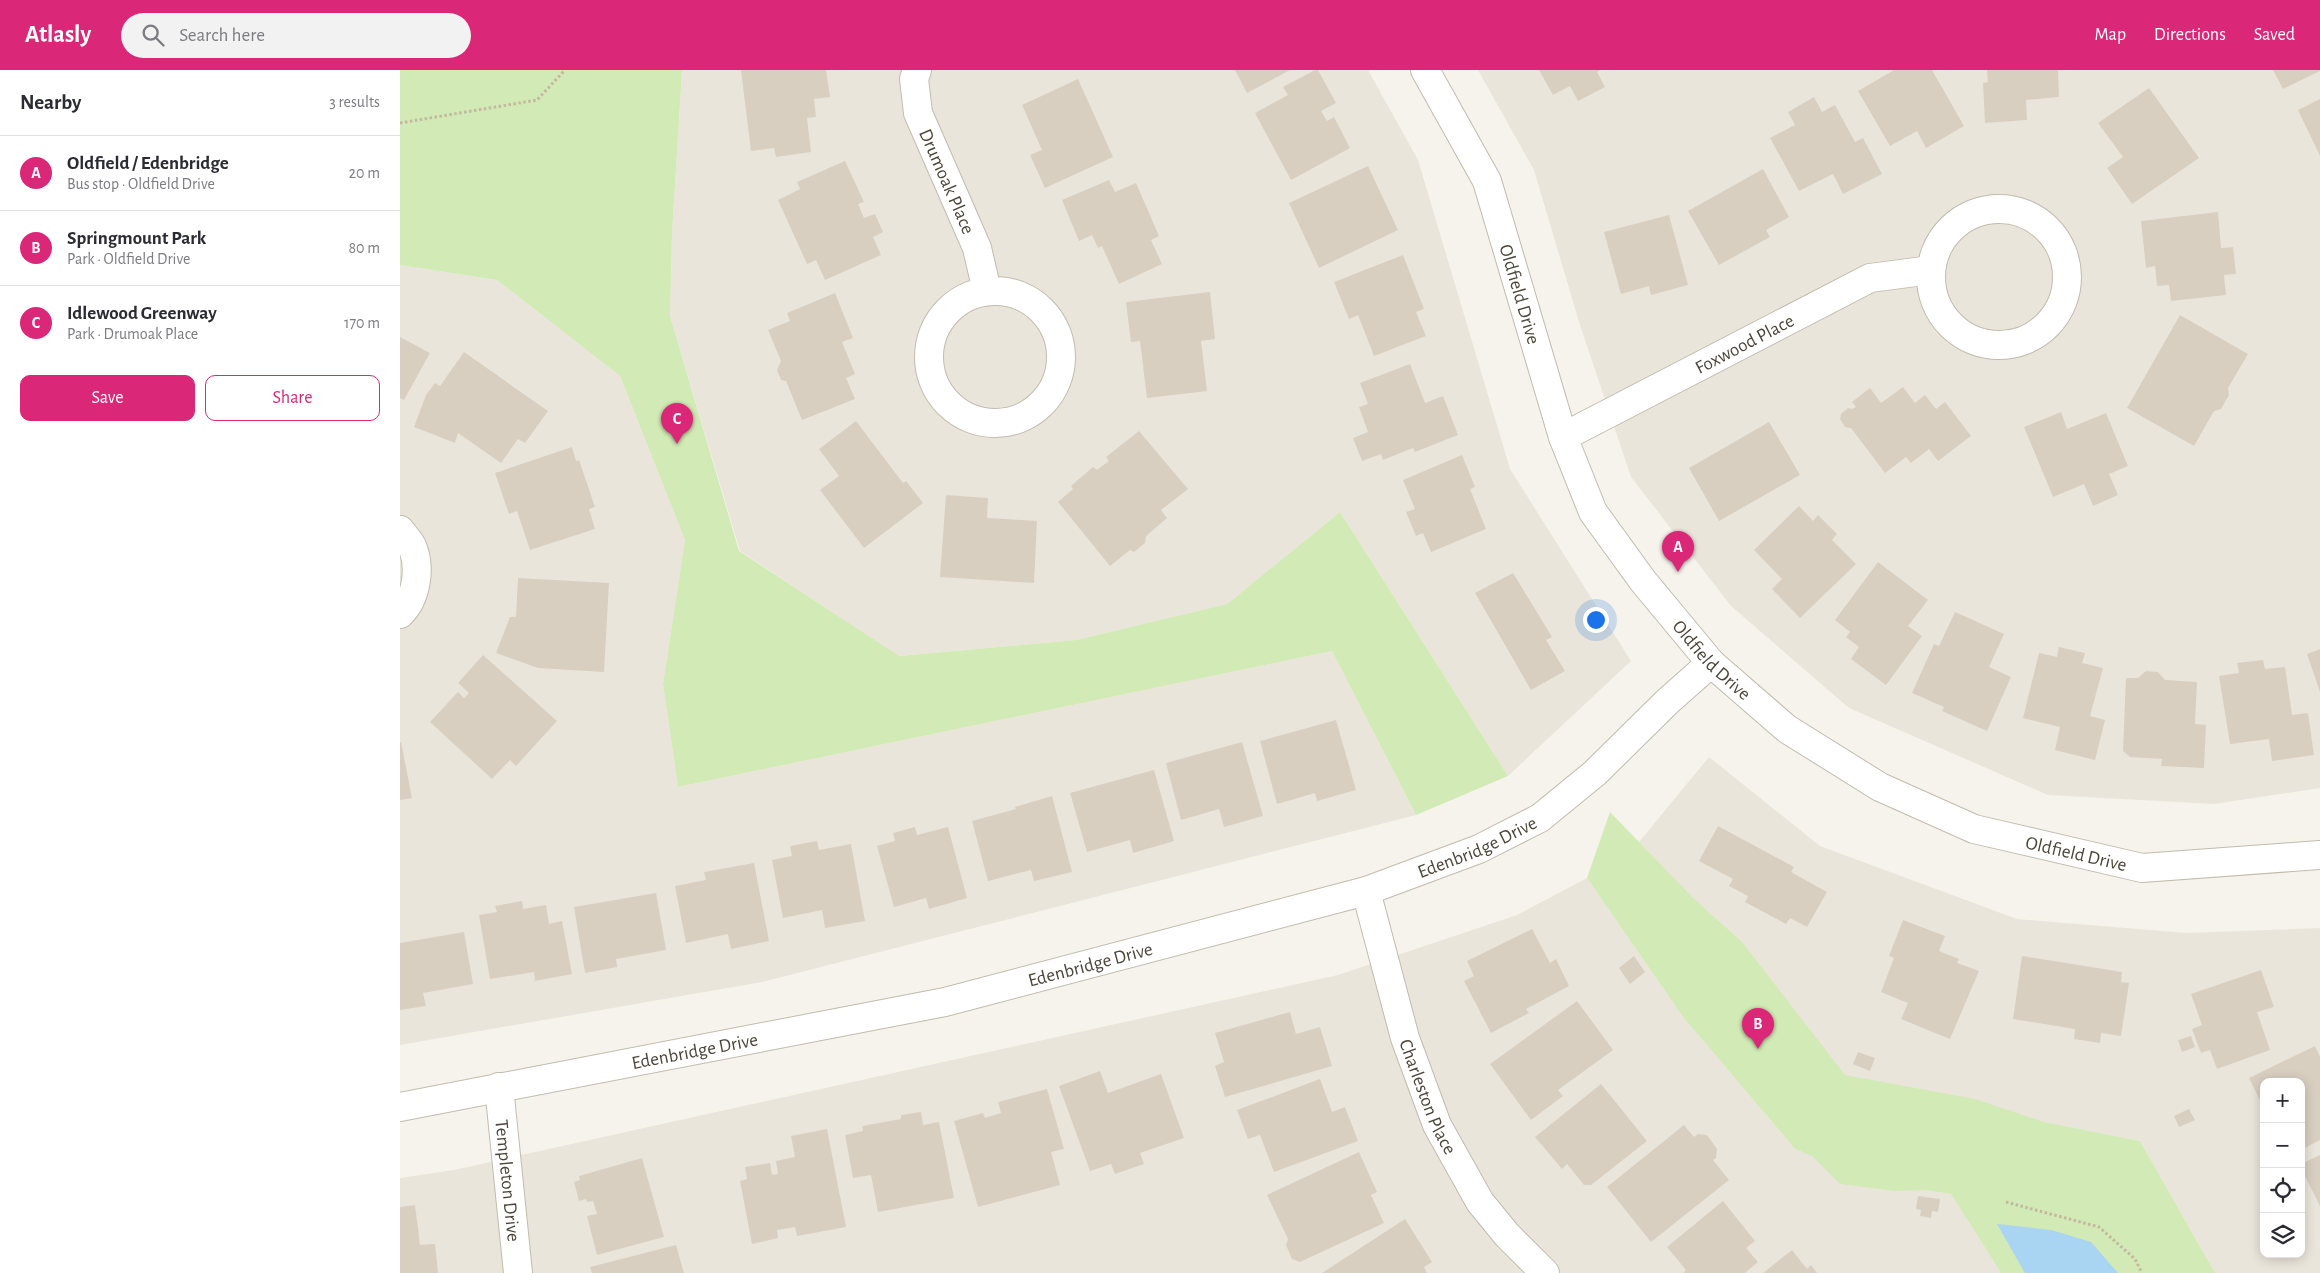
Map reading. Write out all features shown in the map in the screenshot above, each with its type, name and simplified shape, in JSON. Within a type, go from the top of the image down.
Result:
[{"type":"street","name":"Drumoak Place","points":[[917,70],[914,79],[918,113],[977,248],[987,291]]},
{"type":"street","name":"Oldfield Drive","points":[[1425,70],[1487,182],[1563,437],[1593,512],[1643,581],[1711,663],[1787,729],[1880,787],[1974,829],[2142,868],[2320,855]]},
{"type":"street","points":[[2001,208],[2024,213],[2039,222],[2056,238],[2066,262],[2067,286],[2059,310],[2044,328],[2032,337],[2009,344],[1985,344],[1958,332],[1942,315],[1932,294],[1931,270],[1939,243],[1955,224],[1975,212],[2001,208]]},
{"type":"street","name":"Foxwood Place","points":[[1563,437],[1870,278],[1931,270]]},
{"type":"street","points":[[987,291],[1014,294],[1035,304],[1056,331],[1062,354],[1060,372],[1051,394],[1043,404],[1030,413],[1009,423],[986,423],[956,411],[945,402],[933,383],[928,364],[930,341],[940,320],[965,298],[987,291]]},
{"type":"street","points":[[400,530],[412,546],[417,568],[414,590],[400,614]]},
{"type":"street","name":"Edenbridge Drive","points":[[400,1107],[945,1002],[1366,891],[1478,849],[1540,818],[1595,773],[1668,701],[1711,663]]},
{"type":"street","name":"Charleston Place","points":[[1366,891],[1405,1038],[1437,1125],[1480,1202],[1507,1235],[1545,1273]]},
{"type":"street","name":"Templeton Drive","points":[[499,1087],[518,1273]]},
{"type":"path","points":[[400,122],[537,100],[565,70]]},
{"type":"path","points":[[2006,1202],[2099,1227],[2135,1259],[2142,1273]]},
{"type":"shaded area","points":[[682,70],[1368,70],[1418,160],[1510,469],[1631,661],[1508,776],[1340,512],[1227,604],[1076,640],[898,656],[740,551],[670,316],[672,234]]},
{"type":"shaded area","points":[[1478,70],[2320,70],[2320,788],[2214,804],[2048,795],[1849,708],[1731,606],[1631,477],[1579,322],[1534,170]]},
{"type":"shaded area","points":[[400,265],[497,280],[620,376],[685,540],[663,684],[678,787],[1332,651],[1416,815],[762,982],[400,1045]]},
{"type":"shaded area","points":[[1709,757],[1820,846],[2017,919],[2187,933],[2320,928],[2320,1273],[2215,1273],[2140,1141],[1830,1081],[1639,842]]},
{"type":"shaded area","points":[[1587,878],[1683,1017],[1795,1149],[1882,1182],[1951,1194],[2001,1273],[400,1273],[400,1178],[454,1170],[1338,975],[1517,915]]},
{"type":"green space","points":[[400,70],[682,70],[672,234],[670,316],[739,551],[899,656],[1076,640],[1227,604],[1340,512],[1508,776],[1416,815],[1332,651],[678,787],[663,684],[685,540],[620,376],[497,280],[400,265]]},
{"type":"green space","points":[[1610,812],[1693,898],[1742,942],[1845,1075],[1975,1099],[2044,1122],[2140,1141],[2215,1273],[2001,1273],[1951,1194],[1926,1190],[1896,1191],[1840,1184],[1812,1156],[1795,1149],[1683,1017],[1587,878]]},
{"type":"water","points":[[1997,1224],[2051,1230],[2091,1242],[2118,1273],[2025,1273]]},
{"type":"building","points":[[741,70],[826,70],[830,97],[814,99],[816,117],[807,118],[811,152],[776,157],[774,148],[751,151]]},
{"type":"building","points":[[1235,70],[1290,70],[1247,93]]},
{"type":"building","points":[[1318,70],[1336,103],[1321,111],[1327,121],[1334,117],[1350,148],[1291,180],[1255,113],[1288,95],[1283,87]]},
{"type":"building","points":[[1539,70],[1600,70],[1597,72],[1605,87],[1578,101],[1570,86],[1553,95]]},
{"type":"building","points":[[1894,70],[1932,70],[1964,126],[1926,148],[1917,131],[1890,146],[1858,91]]},
{"type":"building","points":[[1987,70],[2058,70],[2059,97],[2026,100],[2027,120],[1985,123],[1983,83],[1988,82]]},
{"type":"building","points":[[2273,70],[2320,70],[2320,71],[2283,89]]},
{"type":"building","points":[[1078,79],[1113,157],[1045,188],[1030,155],[1042,150],[1022,105]]},
{"type":"building","points":[[2149,88],[2199,158],[2132,204],[2107,168],[2123,157],[2098,123]]},
{"type":"building","points":[[1814,97],[1822,112],[1835,105],[1855,142],[1863,138],[1882,174],[1843,194],[1833,174],[1799,191],[1770,138],[1795,125],[1788,112]]},
{"type":"building","points":[[2320,99],[2320,156],[2298,110]]},
{"type":"building","points":[[845,161],[864,202],[858,204],[864,218],[875,214],[883,232],[873,237],[881,255],[825,280],[816,260],[807,264],[778,200],[800,189],[797,182]]},
{"type":"building","points":[[1368,166],[1398,230],[1319,268],[1289,203]]},
{"type":"building","points":[[1763,169],[1789,217],[1766,230],[1770,237],[1719,265],[1688,211]]},
{"type":"building","points":[[1109,180],[1115,192],[1136,183],[1159,236],[1151,240],[1162,264],[1119,284],[1102,246],[1098,248],[1092,235],[1079,241],[1062,200]]},
{"type":"building","points":[[2218,212],[2221,248],[2233,247],[2236,274],[2224,275],[2226,295],[2171,301],[2169,285],[2157,286],[2155,266],[2146,268],[2141,221]]},
{"type":"building","points":[[1669,215],[1688,285],[1651,295],[1649,286],[1621,294],[1604,232]]},
{"type":"building","points":[[1403,255],[1424,309],[1416,312],[1426,336],[1374,356],[1358,315],[1349,319],[1334,282]]},
{"type":"building","points":[[1210,292],[1215,339],[1201,341],[1207,391],[1147,398],[1140,341],[1131,342],[1126,302]]},
{"type":"building","points":[[835,293],[853,338],[842,342],[855,374],[846,378],[855,399],[802,420],[786,381],[781,380],[777,370],[781,361],[768,330],[790,321],[787,313]]},
{"type":"building","points":[[2180,315],[2248,354],[2228,388],[2229,395],[2221,409],[2214,411],[2194,446],[2127,408]]},
{"type":"building","points":[[400,337],[430,353],[404,400],[400,398]]},
{"type":"building","points":[[464,352],[548,411],[525,443],[518,439],[501,463],[458,433],[455,443],[414,427],[426,395],[435,383],[440,386]]},
{"type":"building","points":[[1410,364],[1425,403],[1443,396],[1458,435],[1415,452],[1413,448],[1383,460],[1381,454],[1362,461],[1353,438],[1368,432],[1359,407],[1368,404],[1360,383]]},
{"type":"building","points":[[1903,387],[1915,403],[1925,395],[1936,409],[1945,402],[1971,436],[1938,461],[1929,449],[1911,463],[1906,457],[1885,473],[1851,428],[1845,427],[1840,419],[1841,414],[1848,408],[1856,407],[1852,402],[1870,388],[1881,403]]},
{"type":"building","points":[[2061,412],[2067,429],[2106,413],[2128,466],[2109,474],[2118,495],[2093,506],[2084,484],[2053,497],[2024,427]]},
{"type":"building","points":[[856,421],[903,483],[906,481],[923,503],[864,548],[820,490],[839,476],[819,449]]},
{"type":"building","points":[[1769,422],[1800,475],[1719,521],[1689,468]]},
{"type":"building","points":[[1139,431],[1188,489],[1161,510],[1167,518],[1146,536],[1145,543],[1134,552],[1130,550],[1110,566],[1058,502],[1073,489],[1071,486],[1093,467],[1097,470],[1109,461],[1106,457]]},
{"type":"building","points":[[572,447],[576,461],[579,460],[595,507],[589,509],[595,529],[530,550],[517,511],[509,514],[495,473]]},
{"type":"building","points":[[1462,455],[1475,487],[1470,489],[1486,529],[1431,552],[1423,533],[1416,536],[1406,512],[1415,509],[1403,480]]},
{"type":"building","points":[[946,495],[988,498],[987,518],[1037,521],[1034,583],[940,577]]},
{"type":"building","points":[[1799,506],[1813,521],[1818,515],[1837,534],[1832,540],[1856,564],[1800,618],[1772,589],[1782,579],[1754,550]]},
{"type":"building","points":[[1878,562],[1928,600],[1908,626],[1922,636],[1886,685],[1851,659],[1859,647],[1846,637],[1850,632],[1835,620]]},
{"type":"building","points":[[1513,573],[1552,637],[1546,640],[1565,671],[1531,690],[1475,593]]},
{"type":"building","points":[[518,578],[609,583],[604,672],[538,668],[496,653],[510,617],[516,617]]},
{"type":"building","points":[[1955,612],[2004,634],[1989,667],[2011,677],[1987,731],[1942,711],[1944,707],[1912,693],[1934,644],[1939,646]]},
{"type":"building","points":[[2059,647],[2085,653],[2082,663],[2103,668],[2090,716],[2105,720],[2095,760],[2055,750],[2060,727],[2023,718],[2039,653],[2057,657]]},
{"type":"building","points":[[2320,649],[2320,692],[2307,654]]},
{"type":"building","points":[[483,655],[557,721],[516,766],[510,760],[492,779],[430,722],[458,692],[464,698],[469,693],[458,683]]},
{"type":"building","points":[[2263,660],[2265,669],[2285,667],[2292,715],[2308,713],[2314,755],[2272,761],[2269,739],[2230,744],[2219,676],[2239,673],[2237,663]]},
{"type":"building","points":[[2146,671],[2158,672],[2165,680],[2197,682],[2195,724],[2206,725],[2204,768],[2161,766],[2162,759],[2130,757],[2123,751],[2126,678],[2138,678]]},
{"type":"building","points":[[1336,720],[1356,790],[1317,801],[1315,793],[1277,804],[1260,741]]},
{"type":"building","points":[[1242,742],[1263,816],[1224,827],[1219,809],[1181,820],[1166,763]]},
{"type":"building","points":[[400,743],[412,798],[400,800]]},
{"type":"building","points":[[1154,770],[1174,841],[1133,853],[1130,840],[1087,852],[1070,793]]},
{"type":"building","points":[[1052,796],[1072,872],[1034,881],[1031,870],[988,881],[972,821],[1016,809],[1015,807]]},
{"type":"building","points":[[1718,826],[1794,867],[1791,872],[1827,892],[1807,927],[1790,918],[1786,924],[1745,902],[1748,896],[1729,886],[1733,879],[1699,861]]},
{"type":"building","points":[[915,827],[917,835],[948,827],[967,898],[929,909],[926,898],[894,907],[877,846],[895,841],[893,833]]},
{"type":"building","points":[[817,841],[819,850],[851,844],[865,921],[825,928],[822,910],[783,918],[772,860],[792,856],[790,846]]},
{"type":"building","points":[[754,863],[769,941],[731,949],[728,934],[686,943],[675,886],[706,880],[704,872]]},
{"type":"building","points":[[656,893],[666,950],[616,959],[617,967],[585,973],[574,907]]},
{"type":"building","points":[[522,901],[523,909],[546,905],[549,924],[562,921],[572,974],[535,981],[534,972],[490,979],[479,915],[497,912],[495,906]]},
{"type":"building","points":[[1903,920],[1945,936],[1939,951],[1959,959],[1957,963],[1979,971],[1950,1039],[1901,1019],[1908,1003],[1881,992],[1894,958],[1889,956]]},
{"type":"building","points":[[1532,929],[1550,963],[1556,959],[1569,986],[1526,1009],[1529,1013],[1491,1033],[1464,981],[1474,976],[1467,961]]},
{"type":"building","points":[[464,932],[473,984],[423,993],[426,1006],[400,1010],[400,943]]},
{"type":"building","points":[[1634,956],[1645,972],[1630,984],[1619,968]]},
{"type":"building","points":[[2022,956],[2122,972],[2121,982],[2129,983],[2121,1036],[2101,1033],[2100,1043],[2074,1039],[2075,1029],[2013,1019]]},
{"type":"building","points":[[2261,970],[2274,1007],[2257,1012],[2270,1050],[2217,1069],[2210,1050],[2201,1053],[2192,1029],[2202,1025],[2191,994]]},
{"type":"building","points":[[1577,1001],[1613,1050],[1558,1090],[1563,1096],[1531,1120],[1490,1064]]},
{"type":"building","points":[[1290,1012],[1296,1034],[1320,1027],[1332,1066],[1225,1097],[1215,1066],[1224,1062],[1215,1033]]},
{"type":"building","points":[[2191,1036],[2195,1047],[2182,1052],[2178,1040]]},
{"type":"building","points":[[2315,1046],[2320,1057],[2320,1140],[2305,1148],[2305,1078],[2260,1078],[2260,1101],[2249,1078]]},
{"type":"building","points":[[1858,1052],[1875,1058],[1870,1071],[1853,1064]]},
{"type":"building","points":[[1100,1071],[1108,1093],[1161,1074],[1184,1138],[1140,1153],[1144,1164],[1115,1174],[1111,1164],[1090,1171],[1059,1086]]},
{"type":"building","points":[[1320,1079],[1332,1112],[1345,1107],[1358,1141],[1274,1172],[1260,1135],[1248,1139],[1237,1110]]},
{"type":"building","points":[[1601,1084],[1647,1141],[1591,1185],[1584,1185],[1567,1164],[1562,1169],[1535,1137]]},
{"type":"building","points":[[1047,1089],[1064,1149],[1051,1152],[1060,1185],[978,1207],[954,1121],[983,1113],[985,1118],[1001,1113],[998,1102]]},
{"type":"building","points":[[2189,1109],[2195,1120],[2179,1127],[2174,1116]]},
{"type":"building","points":[[921,1112],[923,1125],[939,1122],[954,1198],[878,1212],[871,1175],[853,1178],[845,1135],[863,1131],[862,1126],[901,1119],[901,1115]]},
{"type":"building","points":[[1684,1125],[1694,1137],[1698,1134],[1707,1135],[1717,1149],[1716,1158],[1713,1160],[1729,1180],[1651,1242],[1607,1187]]},
{"type":"building","points":[[827,1129],[846,1227],[797,1236],[795,1227],[777,1230],[778,1238],[752,1244],[740,1181],[747,1179],[745,1167],[770,1163],[772,1175],[778,1174],[776,1161],[795,1157],[791,1136]]},
{"type":"building","points":[[1359,1152],[1377,1192],[1371,1195],[1384,1223],[1300,1262],[1292,1259],[1286,1245],[1288,1239],[1267,1195]]},
{"type":"building","points":[[2320,1155],[2320,1206],[2305,1176],[2305,1162]]},
{"type":"building","points":[[642,1158],[664,1237],[597,1255],[587,1216],[597,1214],[593,1201],[587,1202],[586,1199],[579,1201],[574,1182],[580,1180],[579,1176]]},
{"type":"building","points":[[1918,1196],[1940,1199],[1938,1212],[1932,1211],[1931,1218],[1920,1216],[1921,1210],[1916,1209]]},
{"type":"building","points":[[1723,1201],[1755,1241],[1746,1248],[1758,1262],[1745,1273],[1683,1273],[1686,1270],[1667,1247]]},
{"type":"building","points":[[415,1205],[420,1245],[435,1244],[438,1273],[400,1273],[400,1207]]},
{"type":"building","points":[[1405,1219],[1432,1262],[1424,1267],[1427,1273],[1322,1273]]},
{"type":"building","points":[[676,1245],[684,1273],[592,1273],[590,1267]]},
{"type":"building","points":[[1792,1250],[1807,1269],[1811,1265],[1817,1273],[1763,1273]]},
{"type":"place","name":"Idlewood Greenway","points":[[677,444]]},
{"type":"place","name":"Oldfield / Edenbridge","points":[[1678,572]]},
{"type":"place","name":"Springmount Park","points":[[1758,1049]]}]
